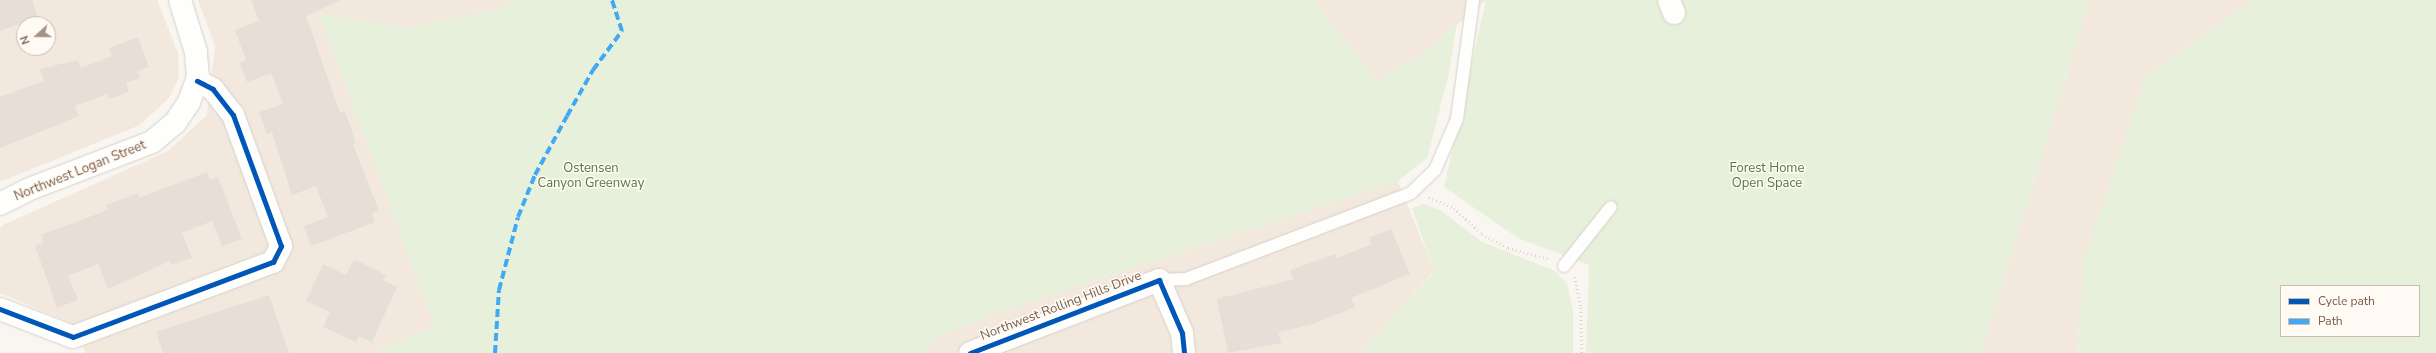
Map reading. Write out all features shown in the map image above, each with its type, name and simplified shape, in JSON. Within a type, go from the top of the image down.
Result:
[{"type":"street","points":[[0,309],[76,345],[272,262],[281,246],[232,115],[214,88],[198,79],[196,52],[180,0]]},
{"type":"street","name":"Northwest Logan Street","points":[[0,204],[27,190],[152,142],[175,123],[189,102],[198,79]]},
{"type":"street","points":[[1159,280],[1182,333],[1184,353]]},
{"type":"street","name":"Northwest Rolling Hills Drive","points":[[970,353],[1159,280]]},
{"type":"lane","name":"Northwest Rolling Hills Drive","points":[[1159,280],[1186,279],[1411,193],[1435,170],[1457,119],[1473,0]]},
{"type":"lane","points":[[1564,266],[1611,207]]},
{"type":"path","points":[[1411,193],[1449,205],[1482,234],[1508,248],[1564,266],[1578,281],[1582,353]]},
{"type":"shaded area","points":[[0,0],[157,0],[178,53],[179,78],[169,98],[140,125],[0,182]]},
{"type":"shaded area","points":[[198,0],[514,0],[499,9],[405,28],[319,13],[435,327],[372,353],[86,353],[71,323],[0,293],[0,228],[3,225],[168,151],[207,115],[215,46]]},
{"type":"shaded area","points":[[1313,0],[1486,0],[1425,53],[1377,81]]},
{"type":"shaded area","points":[[2090,0],[2254,0],[2146,75],[2084,259],[2077,353],[1981,353]]},
{"type":"shaded area","points":[[1398,181],[1434,271],[1361,353],[926,353],[938,337],[997,313]]},
{"type":"green space","name":"Ostensen Canyon Greenway","points":[[514,0],[1313,0],[1377,81],[1425,53],[1457,23],[1449,73],[1427,158],[1398,181],[997,313],[938,337],[926,353],[372,353],[435,327],[319,13],[405,28],[499,9]]},
{"type":"green space","name":"Forest Home Open Space","points":[[1486,0],[2090,0],[1981,353],[1586,353],[1589,265],[1518,238],[1444,187]]},
{"type":"green space","points":[[2254,0],[2436,0],[2436,353],[2077,353],[2084,259],[2146,75]]},
{"type":"green space","points":[[1424,204],[1440,210],[1482,242],[1555,271],[1567,283],[1573,310],[1573,353],[1361,353],[1434,272],[1412,208]]},
{"type":"building","points":[[0,0],[32,0],[38,16],[16,16],[16,25],[0,31]]},
{"type":"building","points":[[251,0],[341,0],[306,16],[340,113],[345,111],[356,143],[353,144],[379,211],[372,213],[375,222],[311,246],[304,226],[328,217],[316,186],[292,195],[272,132],[267,134],[259,112],[283,104],[271,73],[247,82],[240,63],[246,60],[235,30],[259,21]]},
{"type":"building","points":[[138,37],[149,67],[137,71],[140,78],[126,83],[129,92],[109,99],[107,94],[75,106],[79,116],[0,148],[0,97],[44,81],[40,69],[78,60],[81,68],[112,56],[109,48]]},
{"type":"building","points":[[207,172],[210,180],[218,177],[242,239],[222,246],[212,221],[182,233],[192,258],[171,265],[170,261],[108,289],[98,264],[68,276],[78,300],[57,308],[35,246],[44,242],[41,235],[108,210],[106,205],[138,193],[139,198]]},
{"type":"building","points":[[1391,229],[1410,274],[1351,298],[1355,307],[1311,325],[1278,332],[1282,343],[1228,353],[1217,299],[1294,279],[1290,270],[1335,254],[1337,258],[1372,244],[1369,238]]},
{"type":"building","points":[[354,259],[386,275],[383,280],[397,287],[372,342],[359,336],[356,342],[323,327],[330,312],[306,301],[323,264],[346,275]]},
{"type":"building","points":[[269,295],[289,353],[163,353],[156,332]]},
{"type":"marked path","points":[[495,353],[499,290],[518,217],[535,175],[567,116],[593,70],[622,31],[612,0]]},
{"type":"cycle path","points":[[0,309],[73,337],[273,262],[281,246],[233,115],[213,89],[197,81]]},
{"type":"cycle path","points":[[970,353],[1159,280],[1182,333],[1184,353]]}]
